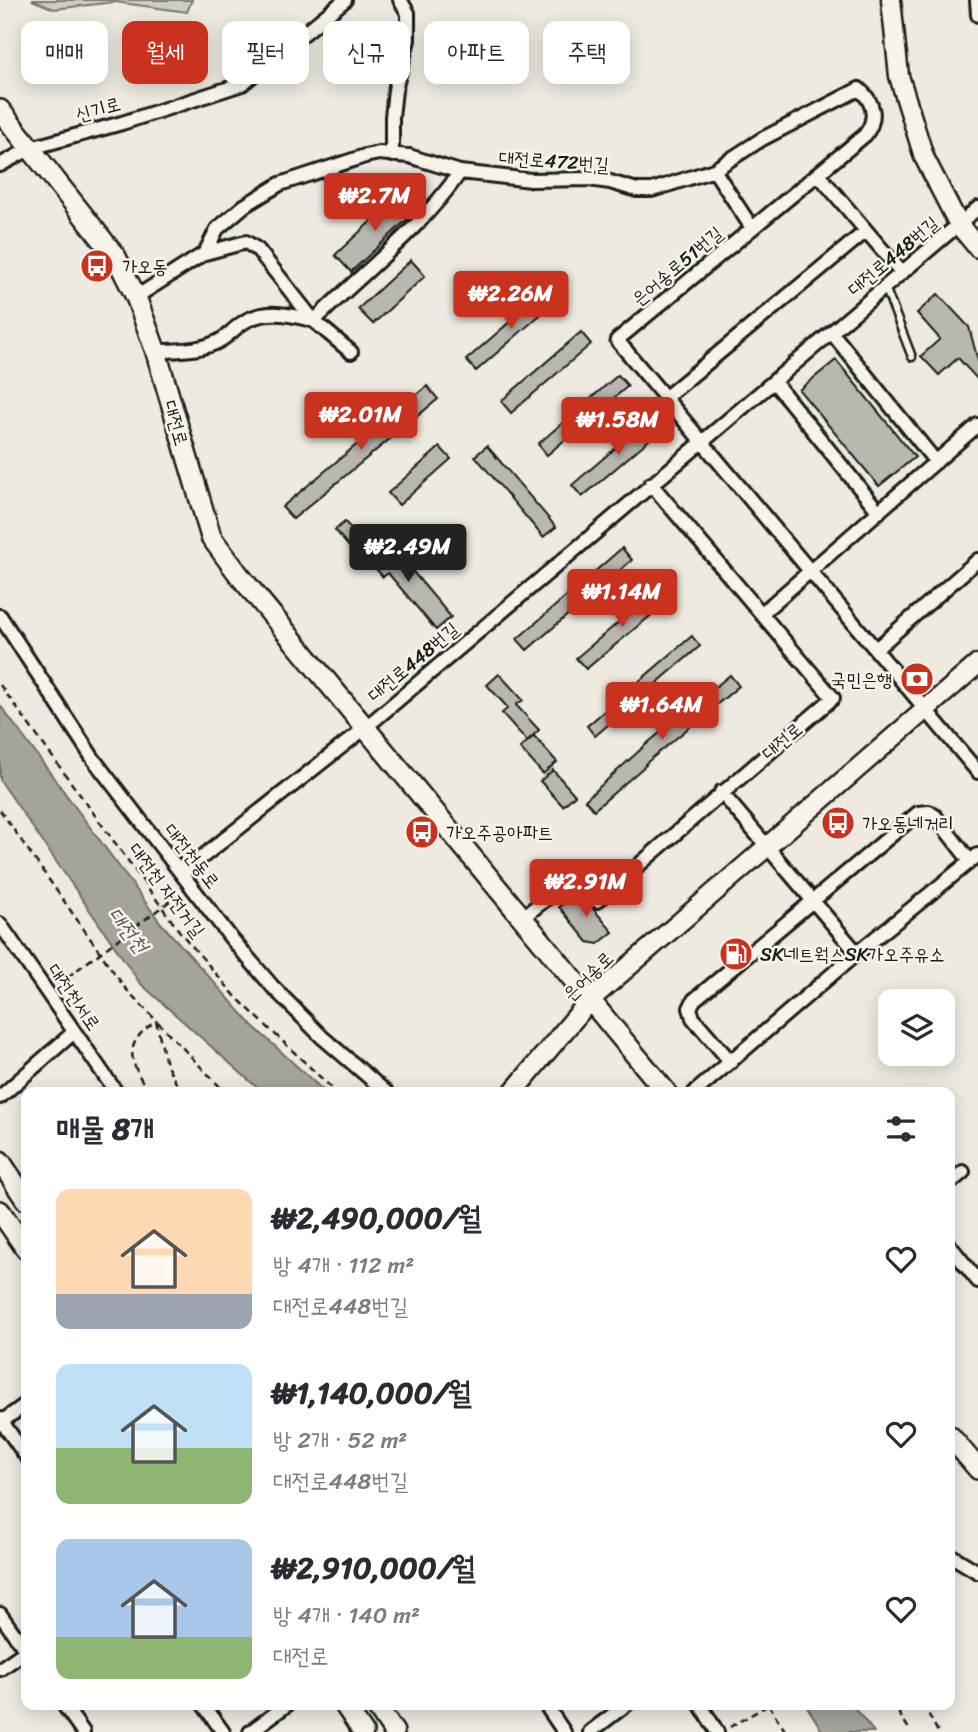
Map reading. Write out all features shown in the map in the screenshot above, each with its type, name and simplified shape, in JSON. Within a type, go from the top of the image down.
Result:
[{"type":"main road","points":[[891,0],[899,76],[924,157],[959,225],[978,248]]},
{"type":"main road","name":"대전로","points":[[0,110],[116,257],[136,297],[156,352],[211,537],[239,575],[662,1087]]},
{"type":"main road","name":"은어송로","points":[[517,1087],[590,1000],[978,664]]},
{"type":"main road","points":[[0,1161],[21,1192]]},
{"type":"main road","points":[[0,1212],[21,1242]]},
{"type":"main road","points":[[955,1442],[978,1469]]},
{"type":"main road","points":[[348,1710],[363,1732]]},
{"type":"main road","points":[[379,1710],[394,1732]]},
{"type":"street","name":"신기로","points":[[0,165],[32,148],[122,123],[242,84],[345,0]]},
{"type":"street","points":[[392,155],[395,90],[408,40],[408,13],[400,0]]},
{"type":"street","points":[[977,0],[978,15]]},
{"type":"street","name":"대전로472번길","points":[[136,297],[205,253],[217,229],[244,206],[281,184],[365,156],[379,153],[409,156],[460,172],[531,180],[589,179],[637,190],[652,190],[714,170],[762,139],[859,89]]},
{"type":"street","name":"은어송로51번길","points":[[859,89],[869,97],[873,107],[871,127],[865,135],[617,340],[978,771]]},
{"type":"street","points":[[714,170],[752,228]]},
{"type":"street","points":[[314,321],[420,220],[446,193],[460,172]]},
{"type":"street","points":[[818,174],[902,273]]},
{"type":"street","name":"대전로448번길","points":[[365,728],[978,208]]},
{"type":"street","points":[[666,397],[866,231]]},
{"type":"street","points":[[205,253],[246,242],[258,250],[314,321],[351,352]]},
{"type":"street","points":[[156,352],[213,345],[229,336],[241,323],[273,313],[288,313],[314,321]]},
{"type":"street","points":[[832,333],[936,461]]},
{"type":"street","points":[[774,382],[879,512]]},
{"type":"street","points":[[762,613],[978,425]]},
{"type":"street","name":"대전로","points":[[522,918],[576,875],[597,901],[833,698],[652,484]]},
{"type":"street","points":[[876,649],[978,560]]},
{"type":"street","name":"대전천동로","points":[[0,616],[94,760],[231,938],[272,986],[322,1037],[379,1087]]},
{"type":"street","points":[[182,873],[365,728]]},
{"type":"street","points":[[721,792],[857,953]]},
{"type":"street","points":[[701,1087],[731,1062],[857,953],[974,858],[935,816],[929,812],[918,813],[694,1000],[690,1008],[693,1018],[731,1062]]},
{"type":"street","name":"대전천서로","points":[[0,924],[112,1087]]},
{"type":"street","points":[[0,1097],[74,1032]]},
{"type":"street","points":[[369,1079],[374,1087]]},
{"type":"street","points":[[955,1179],[963,1172]]},
{"type":"street","points":[[955,1252],[978,1280]]},
{"type":"street","points":[[21,1407],[1,1421],[21,1449]]},
{"type":"street","points":[[955,1558],[978,1572]]},
{"type":"street","points":[[0,1614],[21,1644]]},
{"type":"street","points":[[0,1669],[21,1654]]},
{"type":"street","points":[[68,1710],[83,1732]]},
{"type":"street","points":[[207,1710],[223,1732]]},
{"type":"street","points":[[250,1732],[280,1710]]},
{"type":"street","points":[[549,1710],[564,1732]]},
{"type":"street","points":[[590,1732],[619,1710]]},
{"type":"street","points":[[705,1710],[723,1730]]},
{"type":"lane","points":[[885,288],[912,357]]},
{"type":"path","name":"대전천 자전거길","points":[[0,685],[160,908],[237,998],[331,1087]]},
{"type":"path","points":[[0,810],[125,988],[220,1087]]},
{"type":"path","points":[[47,992],[183,892]]},
{"type":"path","points":[[146,1087],[134,1067],[130,1053],[137,1037],[156,1021]]},
{"type":"path","points":[[156,1021],[166,1064],[178,1087]]},
{"type":"path","points":[[723,1730],[760,1710]]},
{"type":"path","points":[[772,1710],[786,1732]]},
{"type":"path","points":[[896,1710],[911,1732]]},
{"type":"path","points":[[926,1710],[938,1732]]},
{"type":"shaded area","points":[[32,0],[192,0],[187,12],[115,2],[54,9]]},
{"type":"water","name":"대전천","points":[[0,705],[160,922],[254,1027],[320,1087],[256,1087],[140,983],[0,780]]},
{"type":"water","points":[[809,1710],[856,1710],[874,1732],[823,1732]]},
{"type":"building","points":[[399,195],[415,212],[351,272],[335,255]]},
{"type":"building","points":[[411,260],[425,276],[373,324],[358,309]]},
{"type":"building","points":[[545,291],[555,302],[476,371],[466,360]]},
{"type":"building","points":[[938,294],[969,327],[978,361],[978,380],[958,358],[939,375],[921,356],[940,339],[917,313]]},
{"type":"building","points":[[581,332],[591,344],[511,413],[501,401]]},
{"type":"building","points":[[836,360],[915,457],[879,486],[799,390]]},
{"type":"building","points":[[618,375],[628,386],[547,455],[538,444]]},
{"type":"building","points":[[427,386],[438,399],[293,519],[282,507]]},
{"type":"building","points":[[653,416],[663,428],[582,497],[572,485]]},
{"type":"building","points":[[487,446],[556,527],[543,537],[475,456]]},
{"type":"building","points":[[440,447],[451,459],[399,505],[388,493]]},
{"type":"building","points":[[345,522],[365,545],[355,554],[335,530]]},
{"type":"building","points":[[375,539],[397,566],[403,560],[451,617],[436,630],[388,573],[383,577],[361,551]]},
{"type":"building","points":[[622,548],[632,560],[527,650],[517,639]]},
{"type":"building","points":[[657,590],[667,602],[586,669],[576,658]]},
{"type":"building","points":[[692,636],[700,646],[595,736],[587,726]]},
{"type":"building","points":[[499,674],[523,700],[516,705],[539,730],[527,741],[502,713],[508,708],[487,685]]},
{"type":"building","points":[[730,675],[739,686],[594,810],[585,800],[650,741]]},
{"type":"building","points":[[534,736],[557,762],[543,774],[520,748]]},
{"type":"building","points":[[553,770],[575,795],[563,806],[540,781]]},
{"type":"building","points":[[578,891],[613,932],[598,944],[588,942],[559,907]]},
{"type":"place","name":"가오동","points":[[97,266]]},
{"type":"place","name":"국민은행","points":[[917,679]]},
{"type":"place","name":"가오동네거리","points":[[838,823]]},
{"type":"place","name":"가오주공아파트","points":[[422,832]]},
{"type":"place","name":"SK네트웍스SK가오주유소","points":[[736,954]]}]
